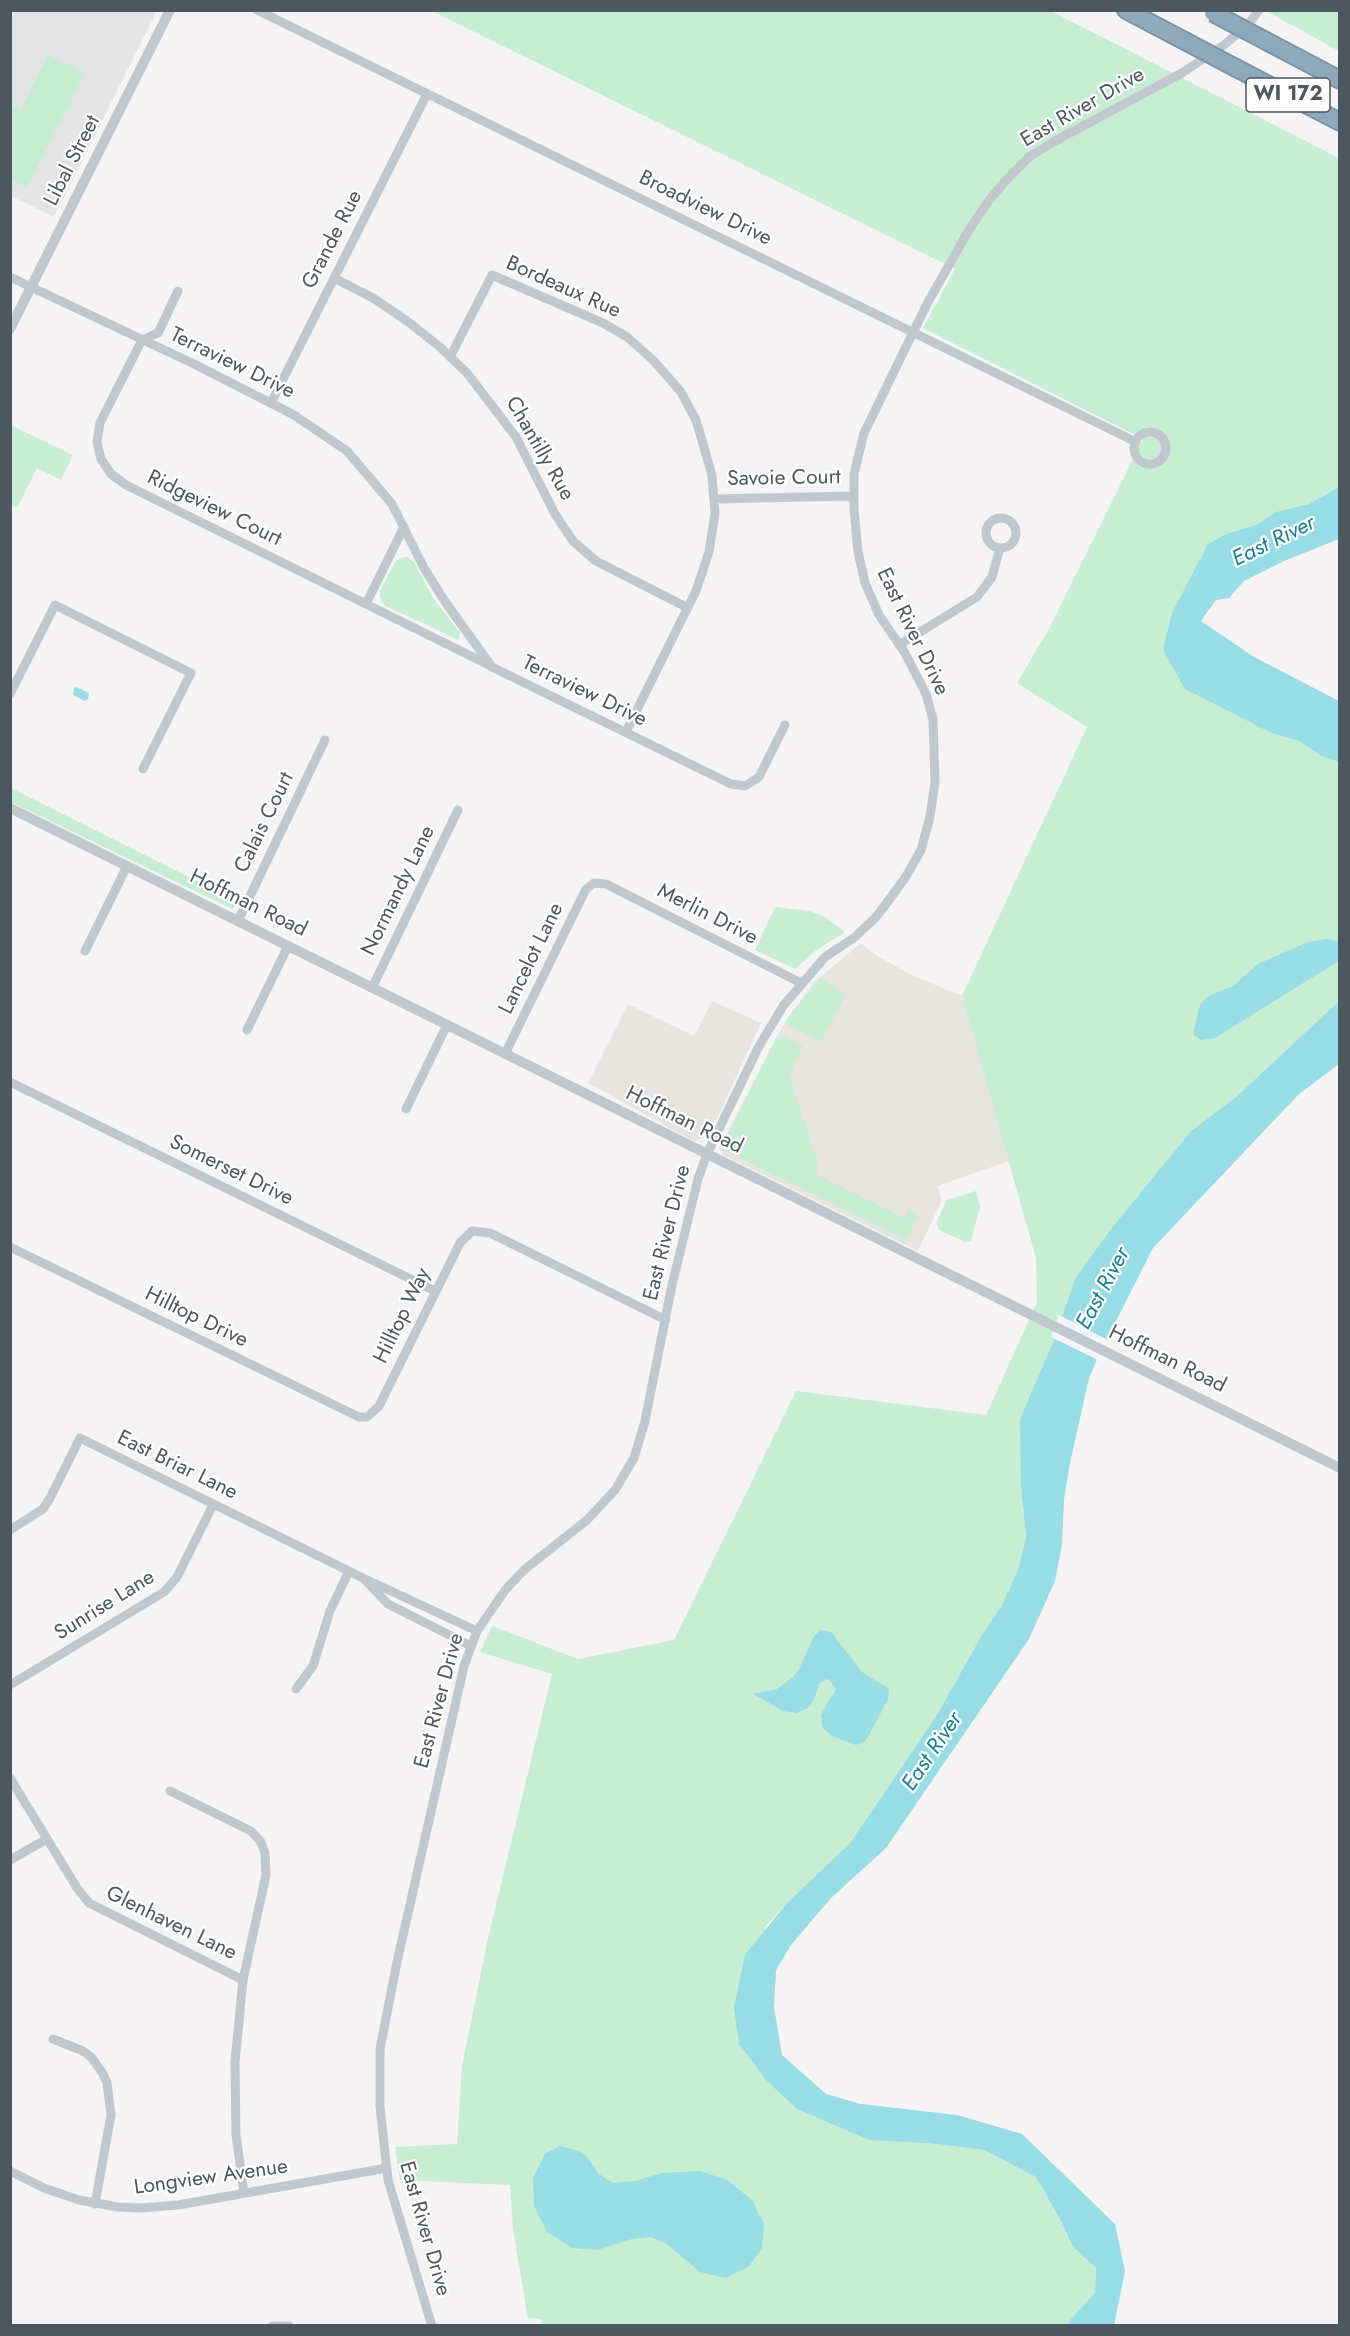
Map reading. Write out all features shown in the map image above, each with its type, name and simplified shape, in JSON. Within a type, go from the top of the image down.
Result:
[{"type":"highway","name":"WI 172","points":[[1126,10],[1340,122]]},
{"type":"highway","name":"WI 172","points":[[1210,12],[1340,80]]},
{"type":"street","name":"Libal Street","points":[[10,329],[170,10]]},
{"type":"street","name":"Broadview Drive","points":[[257,10],[1136,442]]},
{"type":"street","name":"East River Drive","points":[[432,2325],[388,2180],[381,2107],[381,2049],[397,1962],[464,1666],[477,1631],[506,1588],[524,1570],[587,1520],[615,1490],[634,1458],[645,1421],[698,1179],[707,1154],[758,1048],[783,1006],[825,957],[855,937],[877,916],[905,878],[921,850],[930,818],[935,782],[933,719],[926,694],[899,645],[879,615],[865,583],[858,552],[854,474],[864,433],[913,331],[970,228],[989,200],[1029,158],[1055,141],[1182,73],[1224,45],[1247,26],[1259,10]]},
{"type":"street","name":"Grande Rue","points":[[271,403],[427,94]]},
{"type":"street","name":"Bordeaux Rue","points":[[450,357],[492,274],[603,323],[627,337],[654,361],[681,392],[696,420],[712,475],[715,513],[705,570],[626,732]]},
{"type":"street","name":"Terraview Drive","points":[[10,277],[271,403],[324,433],[347,451],[392,504],[424,568],[492,667],[730,784],[745,786],[759,777],[785,725]]},
{"type":"street","name":"Chantilly Rue","points":[[334,278],[373,298],[407,321],[450,357],[493,404],[516,436],[555,514],[573,541],[596,561],[688,608]]},
{"type":"street","name":"Ridgeview Court","points":[[178,291],[158,333],[142,340],[100,423],[97,442],[101,459],[111,474],[126,485],[492,667]]},
{"type":"street","name":"Savoie Court","points":[[714,499],[854,496]]},
{"type":"street","points":[[366,604],[404,527]]},
{"type":"street","points":[[899,645],[977,597],[992,577],[1000,548]]},
{"type":"street","points":[[10,694],[55,605],[191,673],[143,769]]},
{"type":"street","name":"Calais Court","points":[[238,921],[325,740]]},
{"type":"street","name":"Hoffman Road","points":[[10,808],[1340,1468]]},
{"type":"street","name":"Normandy Lane","points":[[372,988],[458,810]]},
{"type":"street","points":[[85,951],[127,866]]},
{"type":"street","name":"Merlin Drive","points":[[594,883],[606,884],[801,983]]},
{"type":"street","name":"Lancelot Lane","points":[[505,1054],[586,889],[594,883]]},
{"type":"street","points":[[247,1030],[288,946]]},
{"type":"street","points":[[406,1110],[447,1025]]},
{"type":"street","name":"Somerset Drive","points":[[10,1082],[435,1291]]},
{"type":"street","name":"Hilltop Way","points":[[367,1417],[379,1406],[460,1243],[472,1231],[481,1230],[490,1233],[666,1320]]},
{"type":"street","name":"Hilltop Drive","points":[[10,1247],[351,1415],[367,1417]]},
{"type":"street","name":"East Briar Lane","points":[[10,1530],[43,1509],[80,1438],[364,1579],[477,1631]]},
{"type":"street","name":"Sunrise Lane","points":[[10,1685],[164,1592],[177,1577],[213,1505]]},
{"type":"street","points":[[296,1689],[313,1666],[328,1616],[349,1571]]},
{"type":"street","name":"East Briar Lane","points":[[364,1579],[388,1604],[471,1646]]},
{"type":"street","name":"Glenhaven Lane","points":[[10,1778],[80,1893],[94,1908],[243,1980],[236,2038],[234,2089],[237,2145],[244,2193]]},
{"type":"street","points":[[170,1791],[251,1831],[261,1842],[265,1853],[266,1875],[243,1980]]},
{"type":"street","points":[[10,1860],[46,1839]]},
{"type":"street","points":[[53,2039],[83,2051],[92,2058],[104,2074],[107,2083],[111,2115],[95,2204]]},
{"type":"street","name":"Longview Avenue","points":[[10,2171],[63,2195],[95,2204],[118,2207],[161,2207],[387,2168]]},
{"type":"street","points":[[272,2325],[288,2325]]},
{"type":"shaded area","points":[[10,11],[157,11],[54,217],[11,196]]},
{"type":"shaded area","points":[[861,943],[877,956],[914,976],[962,996],[1009,1161],[937,1186],[942,1200],[918,1251],[723,1155],[719,1148],[786,1020],[814,982]]},
{"type":"shaded area","points":[[712,1001],[761,1023],[709,1136],[694,1141],[588,1083],[628,1004],[694,1036]]},
{"type":"green space","points":[[1269,10],[1339,11],[1339,51],[1268,12]]},
{"type":"green space","points":[[432,11],[1051,11],[1339,158],[1339,487],[1309,504],[1276,512],[1256,525],[1226,534],[1208,544],[1195,571],[1185,689],[1271,733],[1299,741],[1321,756],[1339,762],[1339,1001],[1236,1097],[1191,1131],[1110,1230],[1075,1279],[1052,1345],[1021,1487],[1026,1537],[1018,1570],[1001,1607],[982,1635],[935,1718],[850,1843],[765,1927],[767,2081],[928,2143],[984,2150],[1036,2177],[1073,2247],[1096,2268],[1095,2293],[1070,2320],[1069,2325],[542,2325],[541,2319],[528,2318],[513,2229],[510,2185],[400,2180],[395,2147],[457,2144],[462,2066],[488,1938],[552,1674],[480,1652],[492,1626],[578,1659],[674,1640],[796,1391],[986,1415],[1037,1303],[1036,1258],[962,996],[1087,727],[1017,683],[1049,629],[1143,439],[923,328],[955,269]]},
{"type":"green space","points":[[48,55],[85,73],[27,188],[11,179],[11,105],[21,109]]},
{"type":"green space","points":[[10,425],[73,455],[61,480],[37,468],[17,508],[11,505]]},
{"type":"green space","points":[[407,557],[414,562],[433,598],[460,633],[459,640],[386,606],[381,601],[380,591],[395,562]]},
{"type":"green space","points":[[10,788],[239,902],[232,909],[11,802]]},
{"type":"green space","points":[[775,907],[809,911],[825,917],[845,932],[815,951],[795,969],[755,950]]},
{"type":"green space","points":[[821,977],[845,996],[821,1042],[784,1023]]},
{"type":"green space","points":[[777,1036],[786,1037],[803,1046],[789,1076],[819,1167],[815,1174],[904,1218],[908,1210],[918,1215],[906,1240],[721,1149]]},
{"type":"green space","points":[[976,1191],[980,1207],[971,1241],[965,1242],[939,1230],[936,1223],[947,1200]]},
{"type":"water","name":"East River","points":[[1339,487],[1339,539],[1284,561],[1244,581],[1229,598],[1216,600],[1201,621],[1254,657],[1339,701],[1339,762],[1321,756],[1299,741],[1271,733],[1185,689],[1163,650],[1172,613],[1208,544],[1226,534],[1256,525],[1276,512],[1309,504]]},
{"type":"water","points":[[76,687],[89,693],[88,699],[85,701],[73,695]]},
{"type":"water","points":[[1326,939],[1338,941],[1337,962],[1215,1038],[1201,1040],[1193,1034],[1200,1005],[1208,996],[1233,986],[1258,964],[1308,942]]},
{"type":"water","name":"East River","points":[[1339,1001],[1339,1064],[1299,1094],[1153,1248],[1098,1357],[1089,1378],[1070,1463],[1064,1499],[1062,1544],[1055,1581],[1029,1639],[886,1848],[831,1898],[791,1945],[776,1970],[774,2007],[782,2055],[826,2094],[861,2104],[957,2115],[1022,2134],[1115,2224],[1125,2271],[1114,2325],[1069,2325],[1070,2320],[1095,2293],[1096,2268],[1073,2247],[1036,2177],[984,2150],[928,2143],[869,2140],[797,2109],[767,2081],[739,2044],[734,2007],[745,1955],[786,1904],[850,1843],[935,1718],[982,1635],[1001,1607],[1018,1570],[1026,1537],[1021,1487],[1020,1419],[1052,1345],[1075,1279],[1110,1230],[1191,1131],[1236,1097]]},
{"type":"water","points":[[820,1630],[831,1632],[862,1672],[889,1689],[888,1699],[869,1735],[865,1741],[856,1745],[832,1736],[823,1728],[821,1715],[836,1689],[830,1680],[826,1679],[819,1684],[814,1700],[808,1708],[797,1713],[783,1711],[753,1694],[777,1689],[793,1677],[813,1638]]},
{"type":"water","points":[[560,2146],[579,2151],[587,2157],[599,2174],[613,2183],[635,2181],[662,2173],[700,2171],[727,2180],[752,2200],[764,2224],[762,2248],[748,2267],[726,2278],[700,2272],[667,2244],[651,2237],[632,2239],[597,2250],[572,2248],[547,2232],[534,2206],[533,2178],[545,2154]]},
{"type":"pier","points":[[1059,1315],[1110,1341],[1100,1361],[1051,1337]]}]
